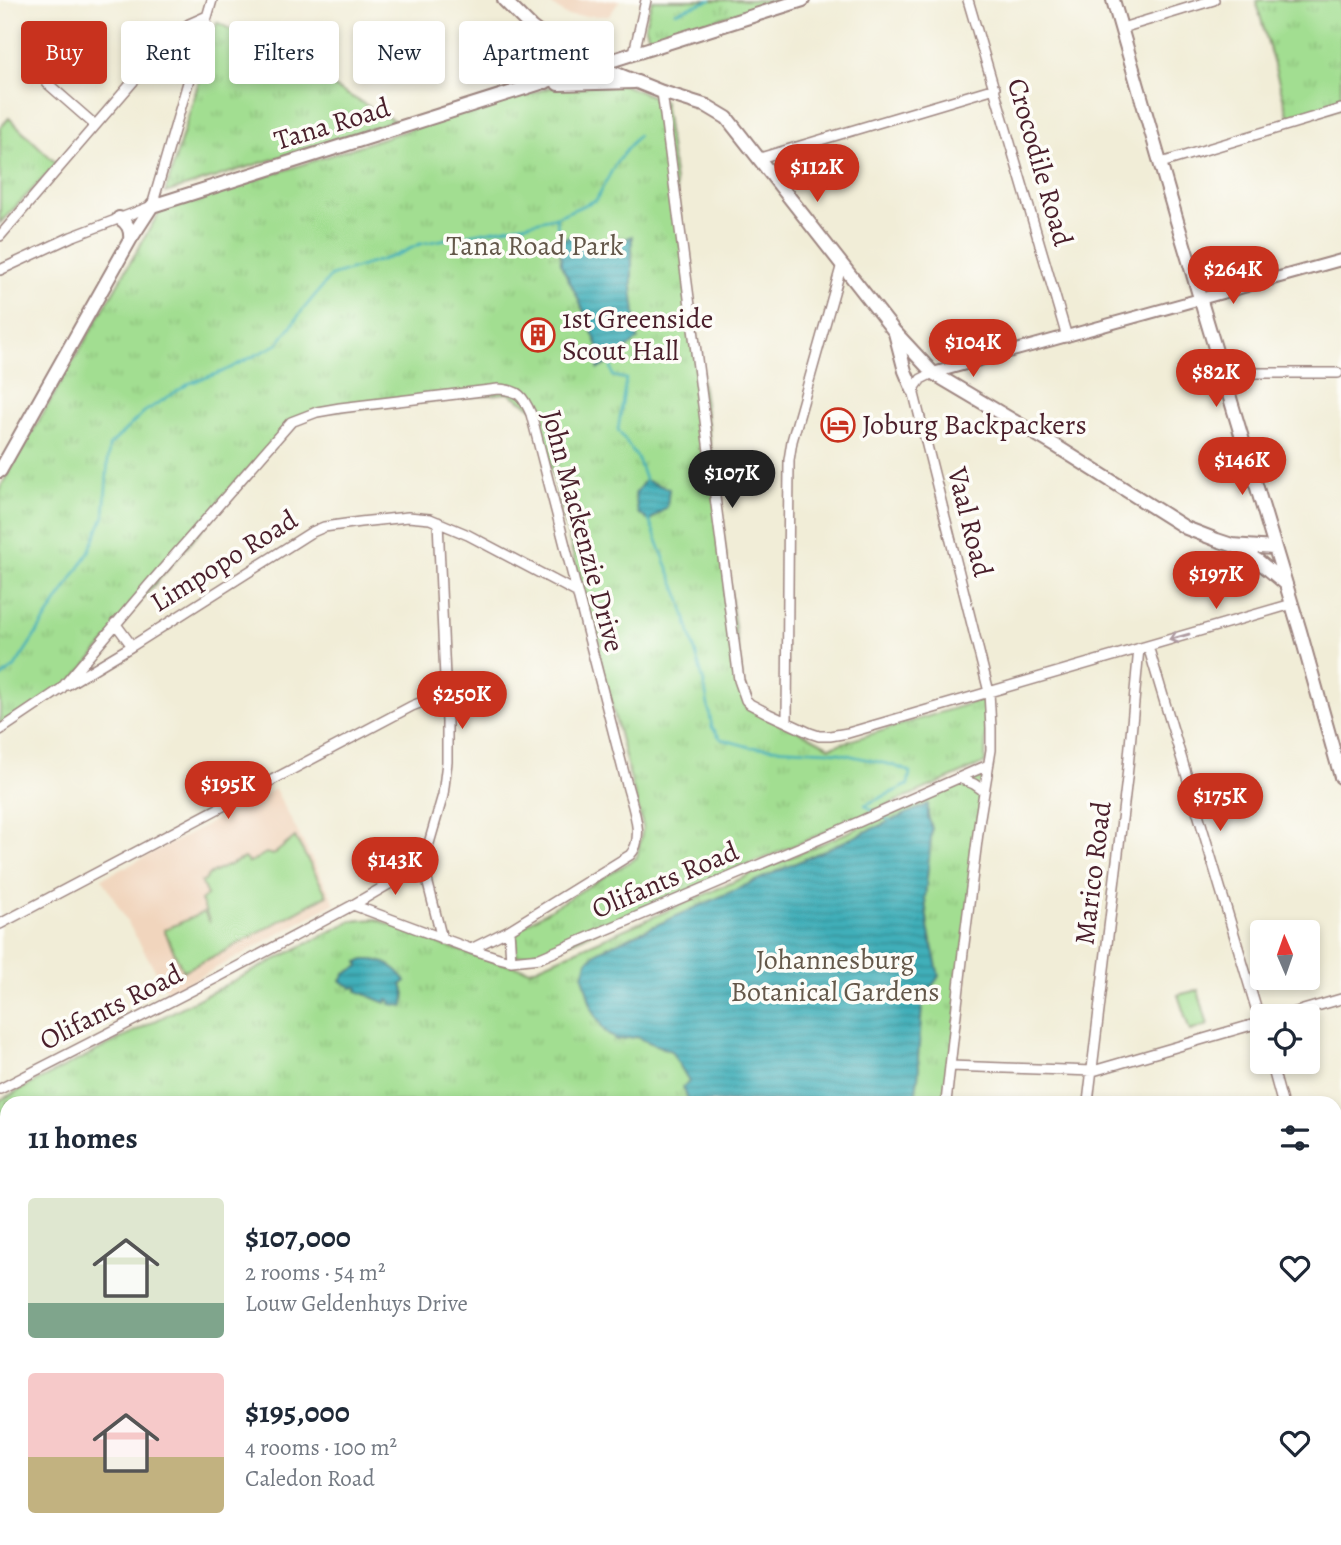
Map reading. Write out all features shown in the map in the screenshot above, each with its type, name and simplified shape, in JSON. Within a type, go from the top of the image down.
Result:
[{"type":"main road","points":[[503,0],[526,21]]},
{"type":"main road","name":"Tana Road","points":[[614,60],[803,0]]},
{"type":"main road","points":[[1113,0],[1341,777]]},
{"type":"main road","points":[[633,54],[627,67],[635,80]]},
{"type":"main road","points":[[614,72],[662,92],[707,106],[732,123],[894,331],[933,373],[1186,528],[1232,545],[1257,560],[1285,583]]},
{"type":"main road","points":[[614,81],[635,80]]},
{"type":"main road","name":"Tana Road","points":[[152,206],[540,84]]},
{"type":"main road","points":[[0,471],[130,240],[152,206]]},
{"type":"main road","points":[[119,218],[128,226],[130,240]]},
{"type":"main road","points":[[894,331],[913,390]]},
{"type":"main road","points":[[1232,545],[1274,548]]},
{"type":"street","points":[[152,206],[212,0]]},
{"type":"street","points":[[633,54],[646,0]]},
{"type":"street","name":"Crocodile Road","points":[[968,0],[1067,337]]},
{"type":"street","points":[[1122,28],[1214,0]]},
{"type":"street","points":[[0,236],[177,34],[189,24],[207,16]]},
{"type":"street","points":[[48,84],[95,125]]},
{"type":"street","points":[[760,158],[995,88]]},
{"type":"street","points":[[662,92],[740,687],[750,704],[819,736],[848,733],[1292,604]]},
{"type":"street","points":[[1161,163],[1341,109]]},
{"type":"street","name":"Tana Road","points":[[0,269],[71,237],[152,206]]},
{"type":"street","points":[[913,390],[918,381],[933,373],[1341,260]]},
{"type":"street","points":[[787,722],[789,460],[842,264]]},
{"type":"street","points":[[1222,373],[1338,373]]},
{"type":"street","name":"John Mackenzie Drive","points":[[0,730],[61,689],[291,422],[323,410],[498,389],[519,394],[528,407],[636,821],[637,844],[630,855],[509,930],[471,950]]},
{"type":"street","name":"Vaal Road","points":[[913,390],[989,692],[991,728],[947,1096]]},
{"type":"street","name":"Limpopo Road","points":[[61,689],[318,529],[331,525],[408,517],[430,519],[468,535],[576,592]]},
{"type":"street","points":[[438,522],[447,722],[446,779],[423,864],[442,939]]},
{"type":"street","points":[[115,624],[132,646]]},
{"type":"street","points":[[1144,647],[1255,1004]]},
{"type":"street","name":"Marico Road","points":[[1089,1096],[1144,647]]},
{"type":"street","points":[[0,924],[412,706],[445,693]]},
{"type":"street","name":"Olifants Road","points":[[353,905],[471,950],[511,961],[527,960],[551,954],[988,765]]},
{"type":"street","points":[[959,778],[984,791]]},
{"type":"street","name":"Olifants Road","points":[[0,1089],[218,977],[353,905],[423,864]]},
{"type":"street","points":[[509,930],[511,961]]},
{"type":"street","points":[[1320,1005],[1341,999]]},
{"type":"street","points":[[950,1066],[1093,1071],[1250,1027]]},
{"type":"street","points":[[1274,1074],[1280,1096]]},
{"type":"shaded area","points":[[545,0],[620,0],[609,16],[567,16]]},
{"type":"shaded area","points":[[275,789],[335,903],[169,994],[102,878]]},
{"type":"green space","points":[[652,0],[778,0],[650,40],[645,25]]},
{"type":"green space","points":[[1341,0],[1341,108],[1290,122],[1256,1]]},
{"type":"green space","points":[[217,22],[229,29],[229,84],[328,84],[395,121],[165,193],[198,84],[215,84]]},
{"type":"green space","name":"Tana Road Park","points":[[614,81],[664,101],[746,708],[788,725],[830,747],[987,698],[985,763],[545,953],[516,956],[516,930],[637,857],[643,827],[536,410],[508,393],[320,412],[291,424],[65,690],[0,729],[0,488],[160,211],[420,126],[562,84],[614,84]]},
{"type":"green space","points":[[9,118],[57,164],[0,223],[0,128]]},
{"type":"green space","name":"Johannesburg Botanical Gardens","points":[[984,773],[948,1096],[8,1096],[351,921],[376,919],[442,945],[531,970]]},
{"type":"green space","points":[[295,837],[327,895],[183,971],[164,930],[204,912],[210,923],[201,900],[207,895],[201,882],[205,881],[208,875],[244,858],[249,863],[266,853],[273,855]]},
{"type":"green space","points":[[1198,990],[1208,1025],[1190,1031],[1178,995]]},
{"type":"water","points":[[574,235],[610,246],[632,236],[632,287],[638,339],[611,362],[598,369],[598,346],[561,265],[560,240]]},
{"type":"water","points":[[645,480],[669,489],[667,507],[649,521],[638,513],[635,494]]},
{"type":"water","points":[[928,804],[932,828],[925,898],[928,927],[939,976],[924,998],[922,1006],[916,1096],[687,1096],[683,1087],[689,1081],[671,1051],[636,1037],[616,1040],[604,1030],[592,1009],[583,976],[587,961],[600,950]]},
{"type":"water","points":[[358,962],[383,962],[402,976],[406,981],[402,984],[404,1006],[390,1004],[391,1001],[387,1000],[386,1003],[341,981],[345,974],[359,966]]},
{"type":"waterway","points":[[675,12],[711,0]]},
{"type":"waterway","points":[[562,241],[556,217],[596,200],[616,163],[638,135]]},
{"type":"waterway","points":[[0,678],[14,668],[88,554],[104,516],[109,446],[144,412],[190,383],[222,372],[278,344],[331,276],[397,255],[420,244],[556,217]]},
{"type":"waterway","points":[[610,361],[613,376],[626,379],[618,430],[638,459],[646,482]]},
{"type":"waterway","points":[[649,520],[681,601],[704,683],[712,727],[721,739],[750,747],[830,751],[892,765],[910,772],[908,785],[865,805],[874,811]]},
{"type":"waterway","points":[[880,815],[892,822]]},
{"type":"place","name":"1st Greenside Scout Hall","points":[[538,335]]},
{"type":"place","name":"Joburg Backpackers","points":[[838,425]]}]
